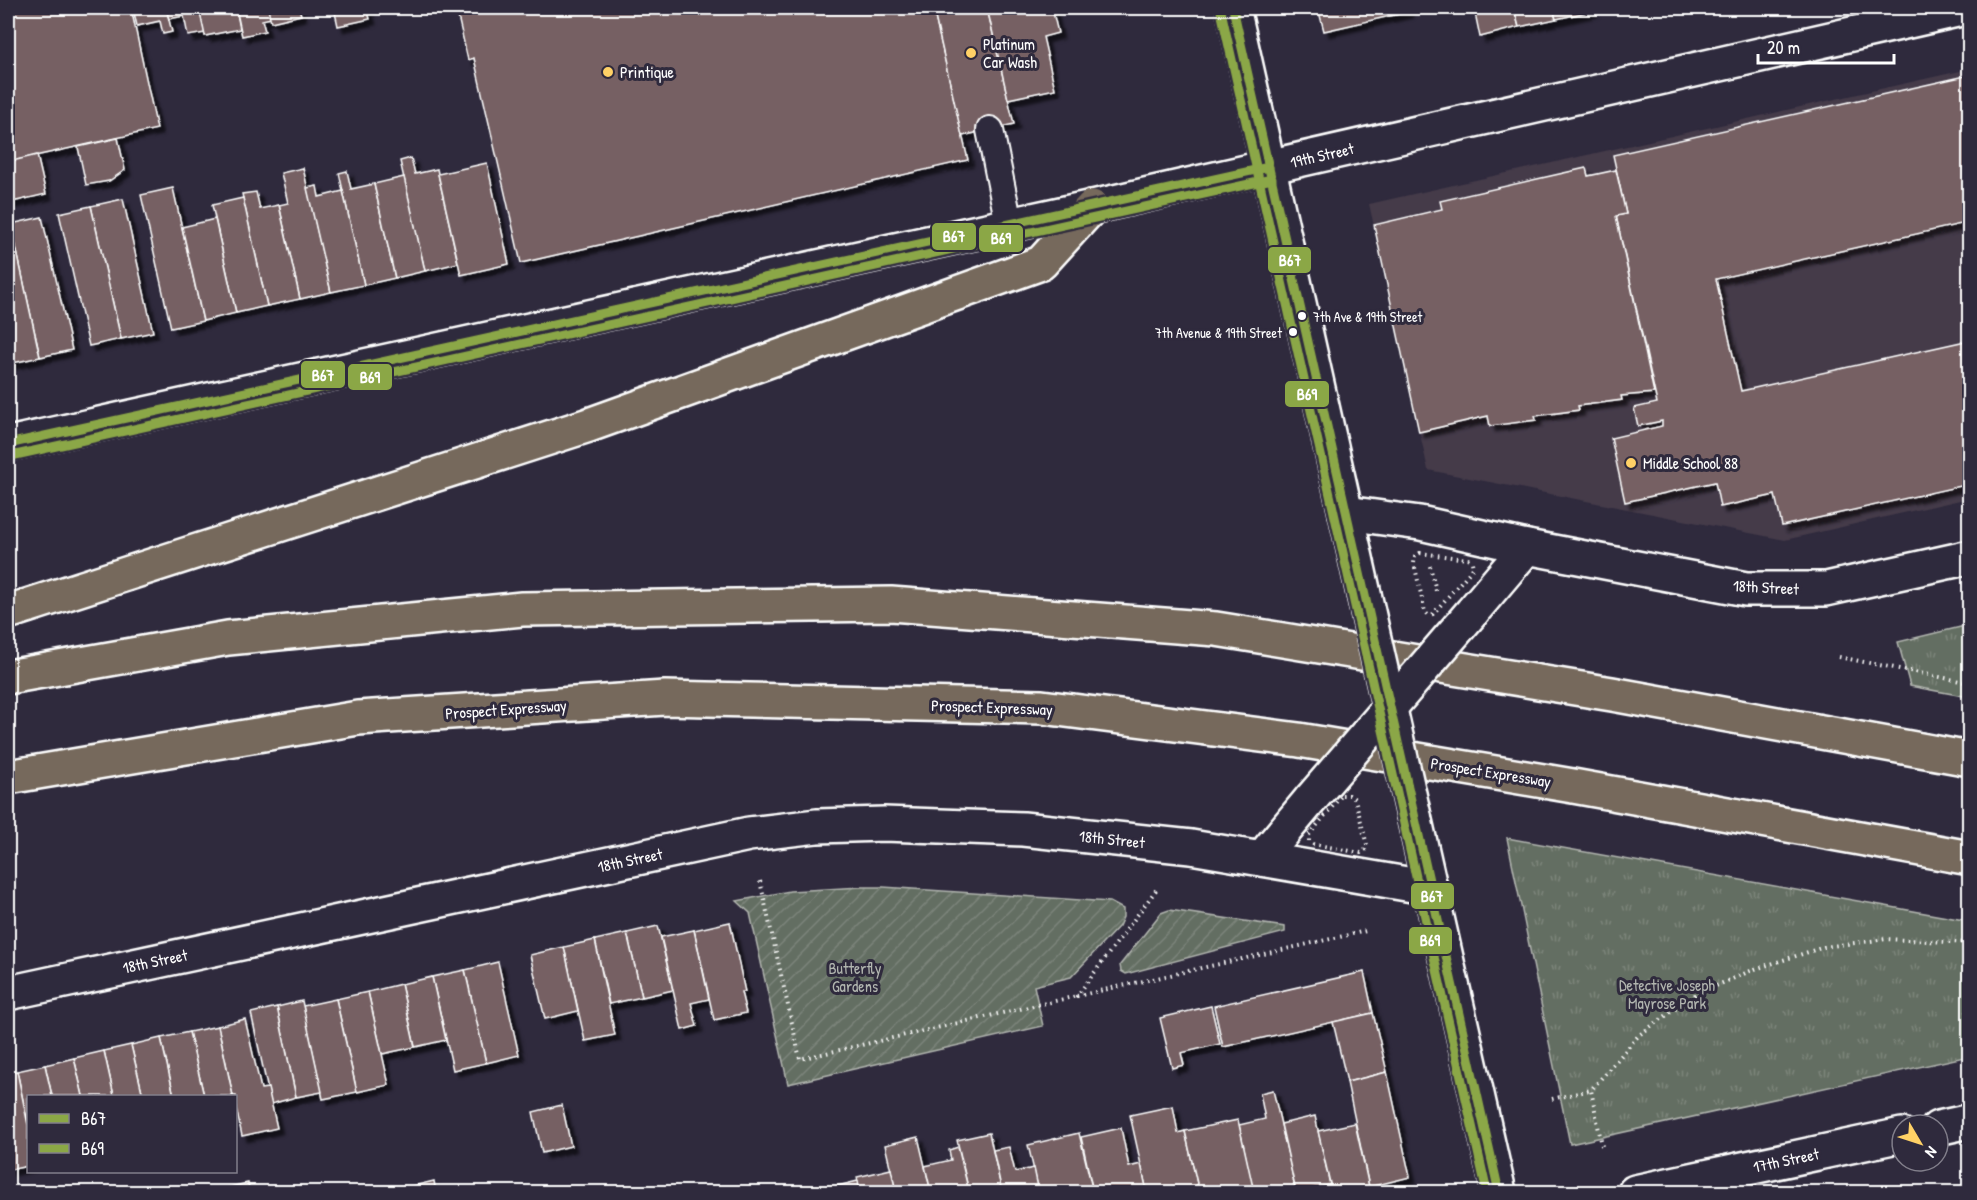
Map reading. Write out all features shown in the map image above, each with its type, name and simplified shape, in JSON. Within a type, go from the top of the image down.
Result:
[{"type":"highway","points":[[8,612],[589,425],[1041,263],[1092,207]]},
{"type":"highway","points":[[8,677],[228,638],[522,609],[891,604],[1216,629],[1612,694],[1970,759]]},
{"type":"highway","name":"Prospect Expressway","points":[[8,777],[370,717],[665,698],[1042,707],[1299,740],[1573,786],[1970,858]]},
{"type":"street","points":[[1233,8],[1499,1192]]},
{"type":"street","name":"19th Street","points":[[8,444],[1092,207],[1966,8]]},
{"type":"street","name":"18th Street","points":[[1346,513],[1420,523],[1527,547],[1746,589],[1826,589],[1970,557]]},
{"type":"street","points":[[1261,859],[1527,547]]},
{"type":"street","name":"18th Street","points":[[8,993],[749,834],[817,826],[884,824],[1023,829],[1191,847],[1430,888]]},
{"type":"street","points":[[1950,1125],[1970,1121]]},
{"type":"street","name":"17th Street","points":[[1635,1192],[1890,1138]]},
{"type":"lane","points":[[990,130],[1009,224]]},
{"type":"path","points":[[1420,553],[1427,554],[1468,559],[1472,562],[1473,568],[1433,614],[1428,615],[1425,612],[1414,563],[1415,556],[1420,553]]},
{"type":"path","points":[[1427,554],[1439,606]]},
{"type":"path","points":[[1839,657],[1970,683]]},
{"type":"path","points":[[760,881],[800,1059],[1366,931]]},
{"type":"path","points":[[1077,996],[1156,890]]},
{"type":"path","points":[[1552,1099],[1591,1090],[1639,1035],[1695,995],[1755,969],[1824,947],[1875,941],[1970,943]]},
{"type":"path","points":[[1591,1090],[1602,1146]]},
{"type":"shaded area","points":[[1969,69],[1969,498],[1785,540],[1428,470],[1369,204]]},
{"type":"green space","points":[[1969,625],[1969,697],[1910,686],[1898,642]]},
{"type":"green space","name":"Detective Joseph Mayrose Park","points":[[1507,838],[1969,921],[1969,1056],[1570,1144]]},
{"type":"green space","name":"Butterfly Gardens","points":[[862,887],[1110,902],[1123,909],[1123,917],[1119,926],[1071,977],[1034,986],[1043,1026],[788,1084],[750,913],[737,901],[790,891]]},
{"type":"green space","points":[[1169,910],[1285,927],[1285,932],[1126,974],[1121,971],[1120,965],[1161,913]]},
{"type":"building","points":[[8,8],[131,8],[157,129],[8,162]]},
{"type":"building","points":[[133,8],[166,8],[172,32],[163,34],[160,21],[137,26]]},
{"type":"building","points":[[166,8],[199,8],[205,33],[188,36],[184,16],[169,19]]},
{"type":"building","points":[[199,8],[236,8],[240,29],[205,36]]},
{"type":"building","points":[[236,8],[268,8],[271,18],[262,20],[265,31],[242,36]]},
{"type":"building","points":[[268,8],[299,8],[301,15],[271,22]]},
{"type":"building","points":[[334,8],[367,8],[370,19],[338,26]]},
{"type":"building","points":[[456,8],[933,8],[968,160],[521,263],[474,58],[468,60]]},
{"type":"building","name":"Platinum Car Wash","points":[[933,8],[987,8],[1014,124],[962,136]]},
{"type":"building","points":[[987,8],[1052,8],[1058,33],[1043,37],[1055,89],[1008,99]]},
{"type":"building","points":[[1318,8],[1407,8],[1408,12],[1324,31]]},
{"type":"building","points":[[1474,8],[1514,8],[1519,27],[1480,37]]},
{"type":"building","points":[[1514,8],[1553,8],[1556,19],[1519,27]]},
{"type":"building","points":[[1553,8],[1591,8],[1592,11],[1556,19]]},
{"type":"building","points":[[1970,75],[1970,222],[1716,279],[1741,391],[1970,340],[1970,484],[1782,526],[1775,495],[1720,507],[1715,482],[1625,502],[1611,438],[1662,426],[1662,421],[1638,426],[1634,408],[1657,403],[1616,216],[1626,214],[1613,155]]},
{"type":"building","points":[[118,138],[125,170],[109,181],[86,185],[78,147]]},
{"type":"building","points":[[37,155],[46,194],[8,203],[8,162]]},
{"type":"building","points":[[411,158],[415,174],[437,169],[458,263],[425,271],[400,161]]},
{"type":"building","points":[[487,163],[509,264],[461,275],[438,174]]},
{"type":"building","points":[[303,168],[331,292],[300,299],[279,205],[288,203],[281,173]]},
{"type":"building","points":[[1586,168],[1588,176],[1616,170],[1626,214],[1616,216],[1654,393],[1621,396],[1622,400],[1578,406],[1579,410],[1535,416],[1536,420],[1490,426],[1488,416],[1419,432],[1374,225],[1442,209],[1440,201]]},
{"type":"building","points":[[347,171],[351,189],[374,184],[395,278],[364,285],[339,173]]},
{"type":"building","points":[[404,177],[425,271],[395,278],[374,184]]},
{"type":"building","points":[[317,186],[319,197],[343,191],[364,285],[331,292],[307,188]]},
{"type":"building","points":[[173,188],[203,321],[171,328],[141,195]]},
{"type":"building","points":[[256,192],[260,209],[279,205],[300,299],[267,306],[242,194]]},
{"type":"building","points":[[243,198],[267,306],[236,313],[212,205]]},
{"type":"building","points":[[123,199],[153,332],[121,339],[91,206]]},
{"type":"building","points":[[91,206],[121,339],[89,346],[59,213]]},
{"type":"building","points":[[42,217],[72,350],[40,357],[11,224]]},
{"type":"building","points":[[215,219],[236,313],[203,321],[182,227]]},
{"type":"building","points":[[11,224],[40,357],[8,364],[8,225]]},
{"type":"building","points":[[730,922],[745,992],[741,992],[746,1013],[714,1020],[694,930]]},
{"type":"building","points":[[658,926],[673,990],[642,997],[627,933]]},
{"type":"building","points":[[694,930],[709,999],[691,1003],[697,1026],[682,1030],[661,937]]},
{"type":"building","points":[[627,933],[642,997],[609,1004],[595,940]]},
{"type":"building","points":[[595,940],[615,1035],[585,1041],[564,947]]},
{"type":"building","points":[[564,947],[578,1011],[545,1019],[530,955]]},
{"type":"building","points":[[498,962],[519,1055],[486,1063],[465,970]]},
{"type":"building","points":[[465,970],[486,1063],[453,1070],[432,977]]},
{"type":"building","points":[[1364,972],[1373,1013],[1223,1047],[1214,1006]]},
{"type":"building","points":[[432,977],[446,1040],[415,1047],[401,984]]},
{"type":"building","points":[[401,984],[415,1047],[382,1054],[368,992]]},
{"type":"building","points":[[368,992],[389,1085],[357,1092],[336,999]]},
{"type":"building","points":[[336,999],[357,1092],[323,1099],[303,1006]]},
{"type":"building","points":[[302,1001],[322,1092],[296,1097],[277,1007]]},
{"type":"building","points":[[1211,1006],[1220,1044],[1181,1053],[1184,1065],[1172,1068],[1160,1018]]},
{"type":"building","points":[[277,1007],[296,1097],[271,1104],[251,1013]]},
{"type":"building","points":[[1373,1013],[1387,1072],[1347,1082],[1333,1022]]},
{"type":"building","points":[[245,1019],[261,1089],[268,1088],[277,1128],[242,1136],[237,1113],[237,1095],[233,1095],[218,1026]]},
{"type":"building","points":[[218,1026],[233,1095],[204,1095],[189,1032]]},
{"type":"building","points":[[189,1032],[204,1095],[174,1095],[161,1038]]},
{"type":"building","points":[[161,1038],[174,1095],[143,1095],[131,1045]]},
{"type":"building","points":[[131,1045],[143,1095],[114,1095],[104,1051]]},
{"type":"building","points":[[104,1051],[114,1095],[83,1095],[74,1058]]},
{"type":"building","points":[[74,1058],[83,1095],[52,1095],[45,1065]]},
{"type":"building","points":[[45,1065],[52,1095],[27,1095],[27,1120],[17,1071]]},
{"type":"building","points":[[17,1071],[27,1120],[27,1166],[9,1170],[8,1163],[8,1073]]},
{"type":"building","points":[[1387,1072],[1410,1177],[1369,1187],[1347,1082]]},
{"type":"building","points":[[1273,1090],[1296,1192],[1254,1192],[1250,1177],[1239,1125],[1265,1119],[1260,1093]]},
{"type":"building","points":[[562,1105],[571,1146],[542,1153],[533,1112]]},
{"type":"building","points":[[1173,1106],[1178,1133],[1185,1131],[1199,1192],[1147,1192],[1130,1115]]},
{"type":"building","points":[[1315,1116],[1330,1185],[1296,1192],[1281,1124]]},
{"type":"building","points":[[1238,1120],[1254,1192],[1199,1192],[1185,1131]]},
{"type":"building","points":[[1355,1123],[1369,1187],[1332,1192],[1318,1131]]},
{"type":"building","points":[[1121,1128],[1129,1167],[1141,1164],[1147,1192],[1093,1192],[1081,1137]]},
{"type":"building","points":[[989,1133],[1002,1192],[969,1192],[957,1140]]},
{"type":"building","points":[[1079,1133],[1093,1192],[1039,1192],[1028,1145]]},
{"type":"building","points":[[918,1137],[931,1192],[896,1192],[885,1145]]},
{"type":"building","points":[[958,1147],[969,1192],[931,1192],[925,1166],[951,1160],[949,1150]]},
{"type":"building","points":[[1009,1147],[1015,1172],[1034,1168],[1039,1192],[1002,1192],[993,1150]]},
{"type":"building","points":[[891,1169],[896,1192],[860,1192],[857,1177]]},
{"type":"building","points":[[434,1181],[436,1192],[397,1192],[397,1190]]},
{"type":"building","points":[[858,1181],[860,1192],[826,1192],[825,1189]]},
{"type":"building","points":[[248,1183],[250,1192],[208,1192]]},
{"type":"transit line","name":"B67","points":[[1233,8],[1499,1192]]},
{"type":"transit line","name":"B69","points":[[1221,11],[1487,1192]]},
{"type":"transit line","name":"B67","points":[[8,444],[1269,167]]},
{"type":"transit line","name":"B69","points":[[11,456],[1272,179]]},
{"type":"place","name":"Platinum Car Wash","points":[[971,53]]},
{"type":"place","name":"Printique","points":[[608,72]]},
{"type":"place","name":"7th Ave & 19th Street","points":[[1302,316]]},
{"type":"place","name":"7th Avenue & 19th Street","points":[[1293,332]]},
{"type":"place","name":"Middle School 88","points":[[1631,463]]}]
